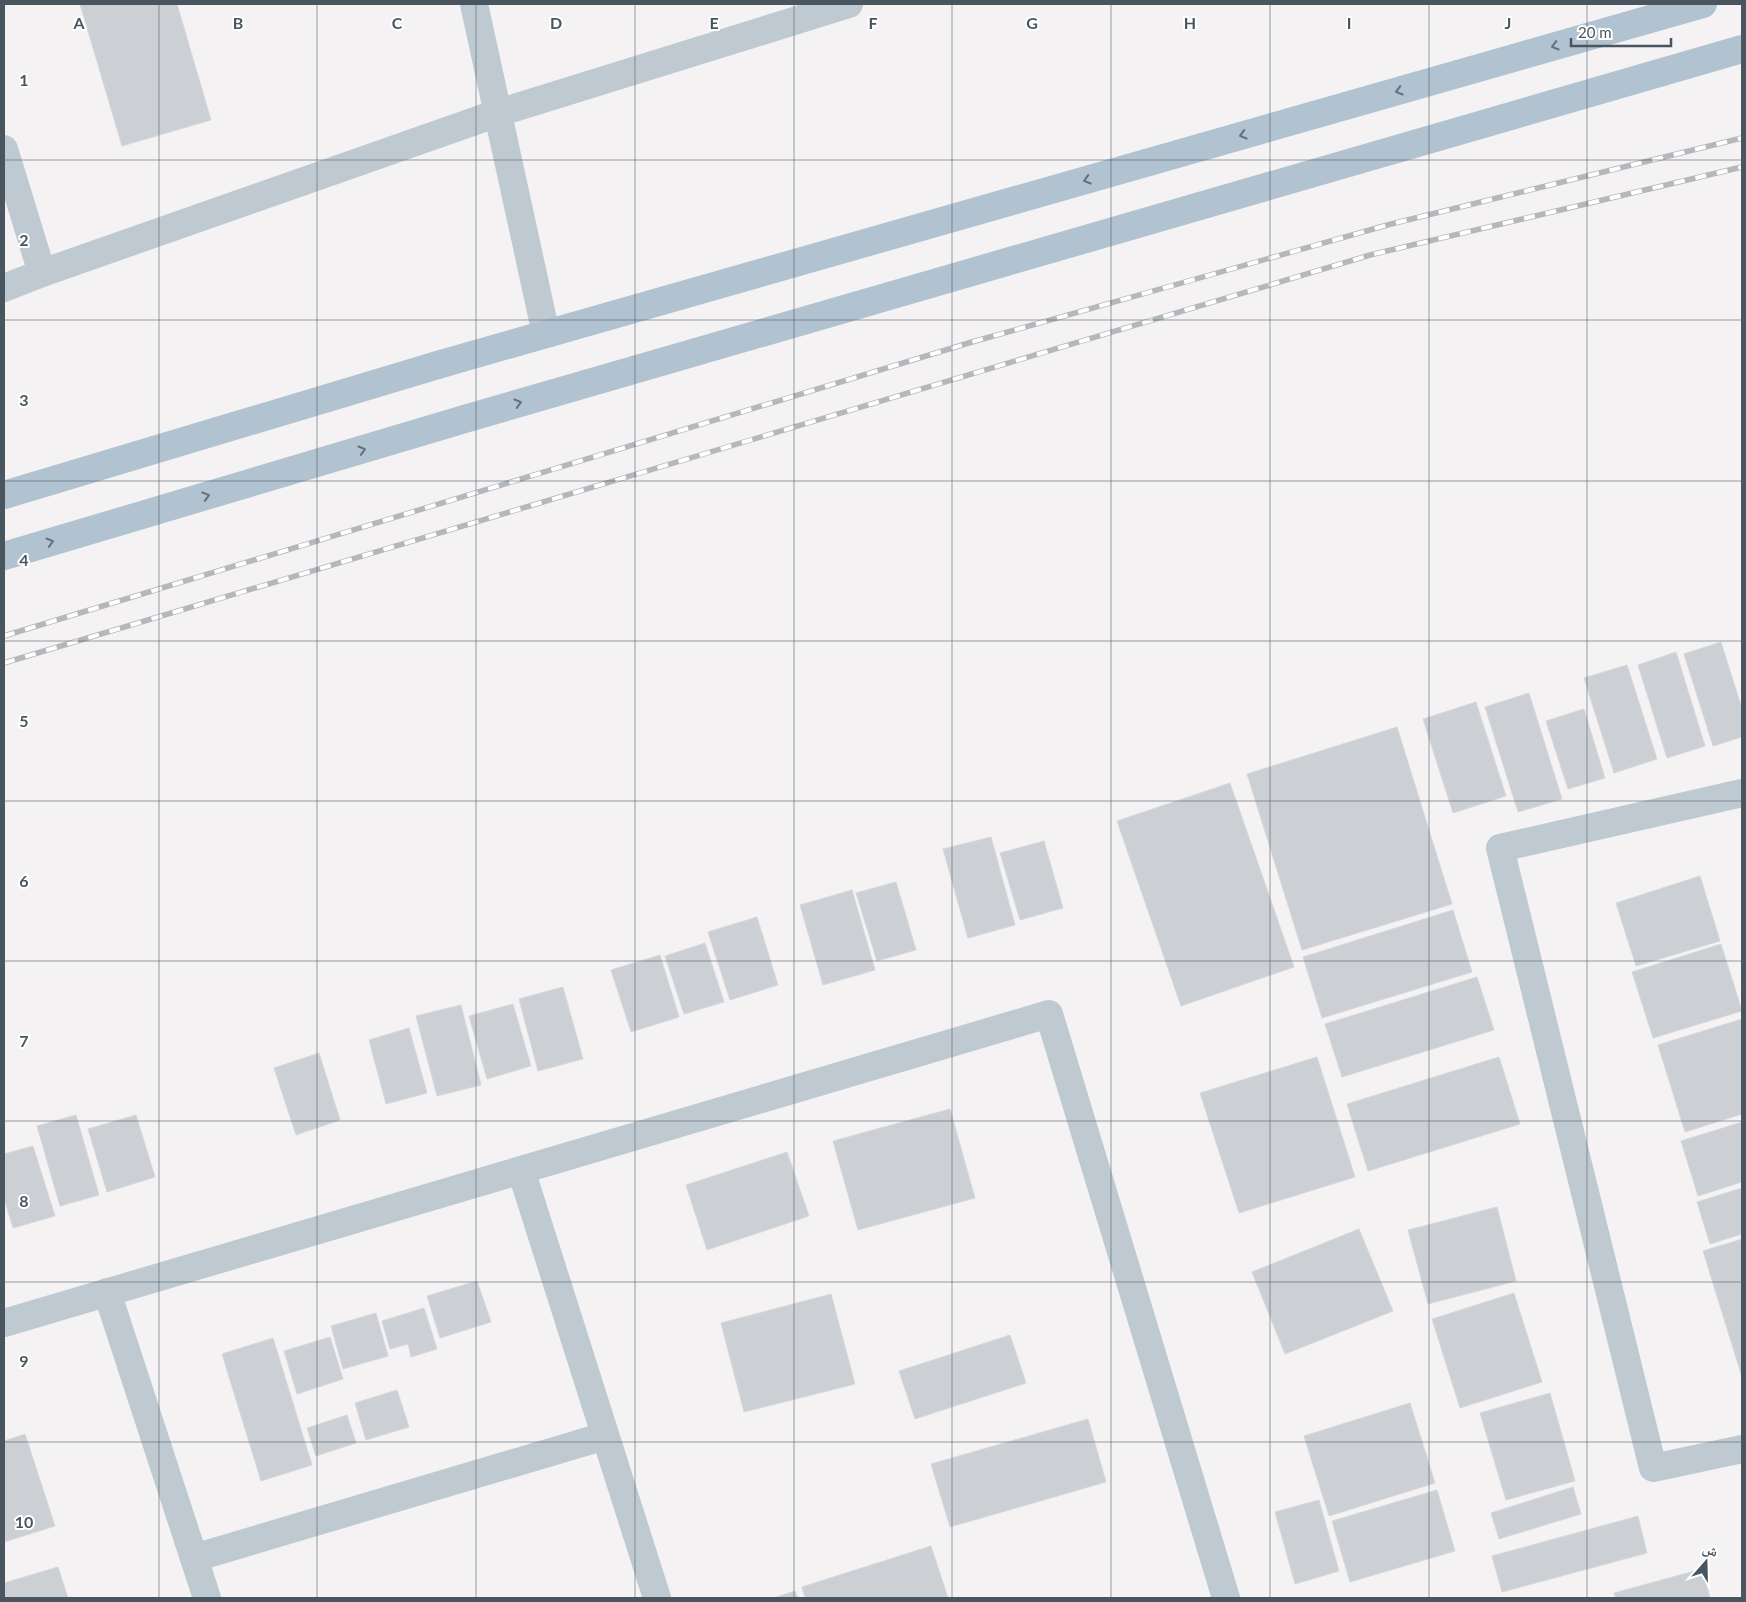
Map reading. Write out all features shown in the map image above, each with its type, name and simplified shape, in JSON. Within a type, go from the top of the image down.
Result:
[{"type":"main road","points":[[4,495],[432,366],[1703,4]]},
{"type":"main road","points":[[4,556],[468,418],[1742,49]]},
{"type":"street","points":[[474,4],[546,334]]},
{"type":"street","points":[[4,288],[498,113],[849,4]]},
{"type":"street","points":[[4,149],[42,273]]},
{"type":"street","points":[[1742,793],[1500,848],[1653,1468],[1742,1449]]},
{"type":"street","points":[[4,1323],[1049,1014],[1226,1598]]},
{"type":"street","points":[[521,1170],[657,1598]]},
{"type":"street","points":[[108,1292],[207,1598]]},
{"type":"street","points":[[194,1558],[605,1436]]},
{"type":"building","points":[[80,4],[177,4],[211,120],[122,146]]},
{"type":"building","points":[[1721,642],[1742,709],[1742,737],[1713,746],[1684,654]]},
{"type":"building","points":[[1676,652],[1705,746],[1667,758],[1638,665]]},
{"type":"building","points":[[1627,665],[1657,759],[1614,773],[1584,678]]},
{"type":"building","points":[[1529,693],[1562,799],[1518,812],[1485,707]]},
{"type":"building","points":[[1476,702],[1506,796],[1453,813],[1423,719]]},
{"type":"building","points":[[1584,709],[1605,778],[1568,789],[1546,721]]},
{"type":"building","points":[[1397,727],[1452,904],[1302,950],[1247,774]]},
{"type":"building","points":[[1230,783],[1294,967],[1181,1006],[1117,821]]},
{"type":"building","points":[[991,837],[1015,925],[968,938],[943,849]]},
{"type":"building","points":[[1044,841],[1063,908],[1020,920],[1000,853]]},
{"type":"building","points":[[1700,876],[1720,941],[1636,966],[1616,903]]},
{"type":"building","points":[[896,882],[916,950],[877,961],[856,893]]},
{"type":"building","points":[[852,890],[875,970],[823,985],[800,905]]},
{"type":"building","points":[[1453,910],[1472,972],[1322,1018],[1303,957]]},
{"type":"building","points":[[757,917],[778,985],[730,1000],[708,932]]},
{"type":"building","points":[[705,943],[724,1002],[684,1014],[665,956]]},
{"type":"building","points":[[1721,944],[1742,1011],[1653,1038],[1632,972]]},
{"type":"building","points":[[660,955],[679,1017],[631,1032],[611,970]]},
{"type":"building","points":[[1477,977],[1494,1030],[1342,1077],[1325,1024]]},
{"type":"building","points":[[563,987],[583,1059],[538,1071],[519,999]]},
{"type":"building","points":[[513,1004],[531,1066],[487,1079],[469,1016]]},
{"type":"building","points":[[461,1005],[481,1085],[437,1096],[416,1016]]},
{"type":"building","points":[[1742,1019],[1742,1114],[1685,1132],[1658,1045]]},
{"type":"building","points":[[409,1028],[427,1093],[386,1104],[369,1040]]},
{"type":"building","points":[[319,1053],[340,1120],[296,1135],[274,1068]]},
{"type":"building","points":[[1317,1057],[1355,1177],[1239,1213],[1200,1093]]},
{"type":"building","points":[[1499,1057],[1520,1124],[1368,1171],[1347,1104]]},
{"type":"building","points":[[950,1109],[975,1198],[858,1230],[833,1141]]},
{"type":"building","points":[[76,1115],[99,1195],[60,1206],[37,1126]]},
{"type":"building","points":[[136,1115],[155,1177],[107,1192],[88,1129]]},
{"type":"building","points":[[1742,1122],[1742,1182],[1698,1196],[1681,1141]]},
{"type":"building","points":[[33,1146],[55,1216],[13,1228],[4,1198],[4,1154]]},
{"type":"building","points":[[787,1152],[809,1216],[707,1250],[686,1185]]},
{"type":"building","points":[[1742,1188],[1742,1234],[1710,1244],[1697,1202]]},
{"type":"building","points":[[1497,1207],[1516,1281],[1428,1304],[1408,1230]]},
{"type":"building","points":[[1359,1229],[1393,1311],[1285,1354],[1252,1272]]},
{"type":"building","points":[[1742,1239],[1742,1377],[1703,1251]]},
{"type":"building","points":[[477,1281],[491,1322],[440,1338],[427,1296]]},
{"type":"building","points":[[1514,1293],[1542,1382],[1460,1408],[1432,1319]]},
{"type":"building","points":[[831,1294],[855,1384],[744,1412],[721,1323]]},
{"type":"building","points":[[424,1308],[437,1349],[411,1357],[408,1344],[390,1349],[382,1321]]},
{"type":"building","points":[[376,1313],[388,1356],[343,1369],[331,1326]]},
{"type":"building","points":[[1010,1335],[1026,1383],[915,1419],[899,1371]]},
{"type":"building","points":[[330,1337],[343,1379],[297,1394],[284,1351]]},
{"type":"building","points":[[273,1338],[312,1465],[261,1481],[222,1354]]},
{"type":"building","points":[[397,1390],[409,1427],[366,1440],[355,1403]]},
{"type":"building","points":[[1550,1393],[1575,1481],[1506,1500],[1480,1413]]},
{"type":"building","points":[[1410,1403],[1435,1483],[1329,1516],[1304,1436]]},
{"type":"building","points":[[347,1415],[356,1443],[316,1456],[307,1428]]},
{"type":"building","points":[[1088,1419],[1106,1482],[950,1527],[931,1464]]},
{"type":"building","points":[[25,1434],[55,1526],[4,1542],[4,1441]]},
{"type":"building","points":[[1573,1487],[1581,1514],[1499,1539],[1491,1513]]},
{"type":"building","points":[[1437,1490],[1455,1551],[1350,1582],[1332,1521]]},
{"type":"building","points":[[1319,1500],[1339,1571],[1295,1584],[1275,1512]]},
{"type":"building","points":[[1638,1516],[1647,1553],[1502,1592],[1492,1556]]},
{"type":"building","points":[[931,1546],[948,1598],[805,1598],[802,1587]]},
{"type":"building","points":[[58,1567],[68,1598],[4,1598],[4,1583]]},
{"type":"building","points":[[1702,1569],[1710,1598],[1616,1598],[1614,1593]]},
{"type":"building","points":[[795,1591],[798,1598],[773,1598]]},
{"type":"railway","points":[[4,636],[972,342],[1391,224],[1742,138]]},
{"type":"railway","points":[[4,663],[1370,255],[1742,167]]}]
